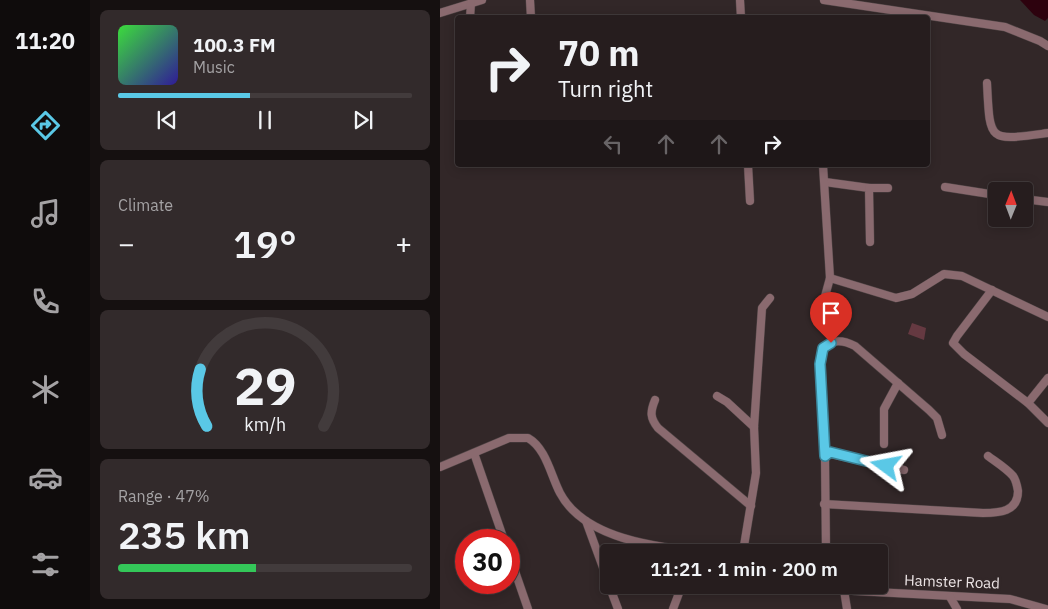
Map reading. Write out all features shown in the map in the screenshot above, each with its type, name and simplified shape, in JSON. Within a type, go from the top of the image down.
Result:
[{"type":"street","points":[[440,13],[482,0]]},
{"type":"street","points":[[530,0],[531,15]]},
{"type":"street","points":[[740,0],[741,15]]},
{"type":"street","points":[[824,0],[925,15]]},
{"type":"street","points":[[470,15],[471,3]]},
{"type":"street","points":[[930,16],[1005,27],[1048,46]]},
{"type":"street","points":[[987,83],[989,125],[994,133],[999,136],[1015,137],[1048,134]]},
{"type":"street","points":[[748,167],[750,202]]},
{"type":"street","points":[[818,322],[830,278],[824,167]]},
{"type":"street","points":[[825,182],[869,188],[888,188]]},
{"type":"street","points":[[945,187],[988,194]]},
{"type":"street","points":[[869,188],[870,242]]},
{"type":"street","points":[[1033,200],[1048,202]]},
{"type":"street","points":[[830,278],[896,298],[912,294],[944,274],[962,276],[1048,317]]},
{"type":"street","points":[[992,290],[953,343],[964,354],[1028,403],[1048,423]]},
{"type":"street","points":[[744,544],[756,473],[754,427],[762,308],[770,298]]},
{"type":"street","points":[[826,544],[825,456],[820,364],[823,348],[831,343],[842,340],[856,346],[937,418],[942,435]]},
{"type":"street","points":[[1028,403],[1048,378]]},
{"type":"street","points":[[884,444],[884,409],[898,383]]},
{"type":"street","points":[[717,396],[727,402],[754,427]]},
{"type":"street","points":[[655,400],[650,412],[651,419],[658,428],[751,506]]},
{"type":"street","points":[[440,466],[509,438],[523,437],[531,440],[539,448],[566,502],[572,510],[586,521],[637,542],[650,544]]},
{"type":"street","points":[[825,456],[830,452],[904,470]]},
{"type":"street","points":[[474,453],[500,529]]},
{"type":"street","points":[[824,504],[983,513],[1002,512],[1014,504],[1017,496],[1017,485],[1012,475],[988,456]]},
{"type":"street","points":[[586,521],[600,559]]},
{"type":"street","points":[[520,586],[528,609]]},
{"type":"street","name":"Hamster Road","points":[[888,593],[950,597],[1010,598],[1046,609]]},
{"type":"street","points":[[613,594],[618,609]]},
{"type":"street","points":[[673,609],[679,594]]},
{"type":"street","points":[[845,594],[847,609]]},
{"type":"street","points":[[950,597],[957,609]]},
{"type":"shaded area","points":[[1020,0],[1048,0],[1048,18],[1045,21],[1034,15]]},
{"type":"shaded area","points":[[912,323],[926,328],[924,340],[908,334]]},
{"type":"route","points":[[831,343],[823,348],[820,364],[825,456],[830,452],[886,466]]}]
